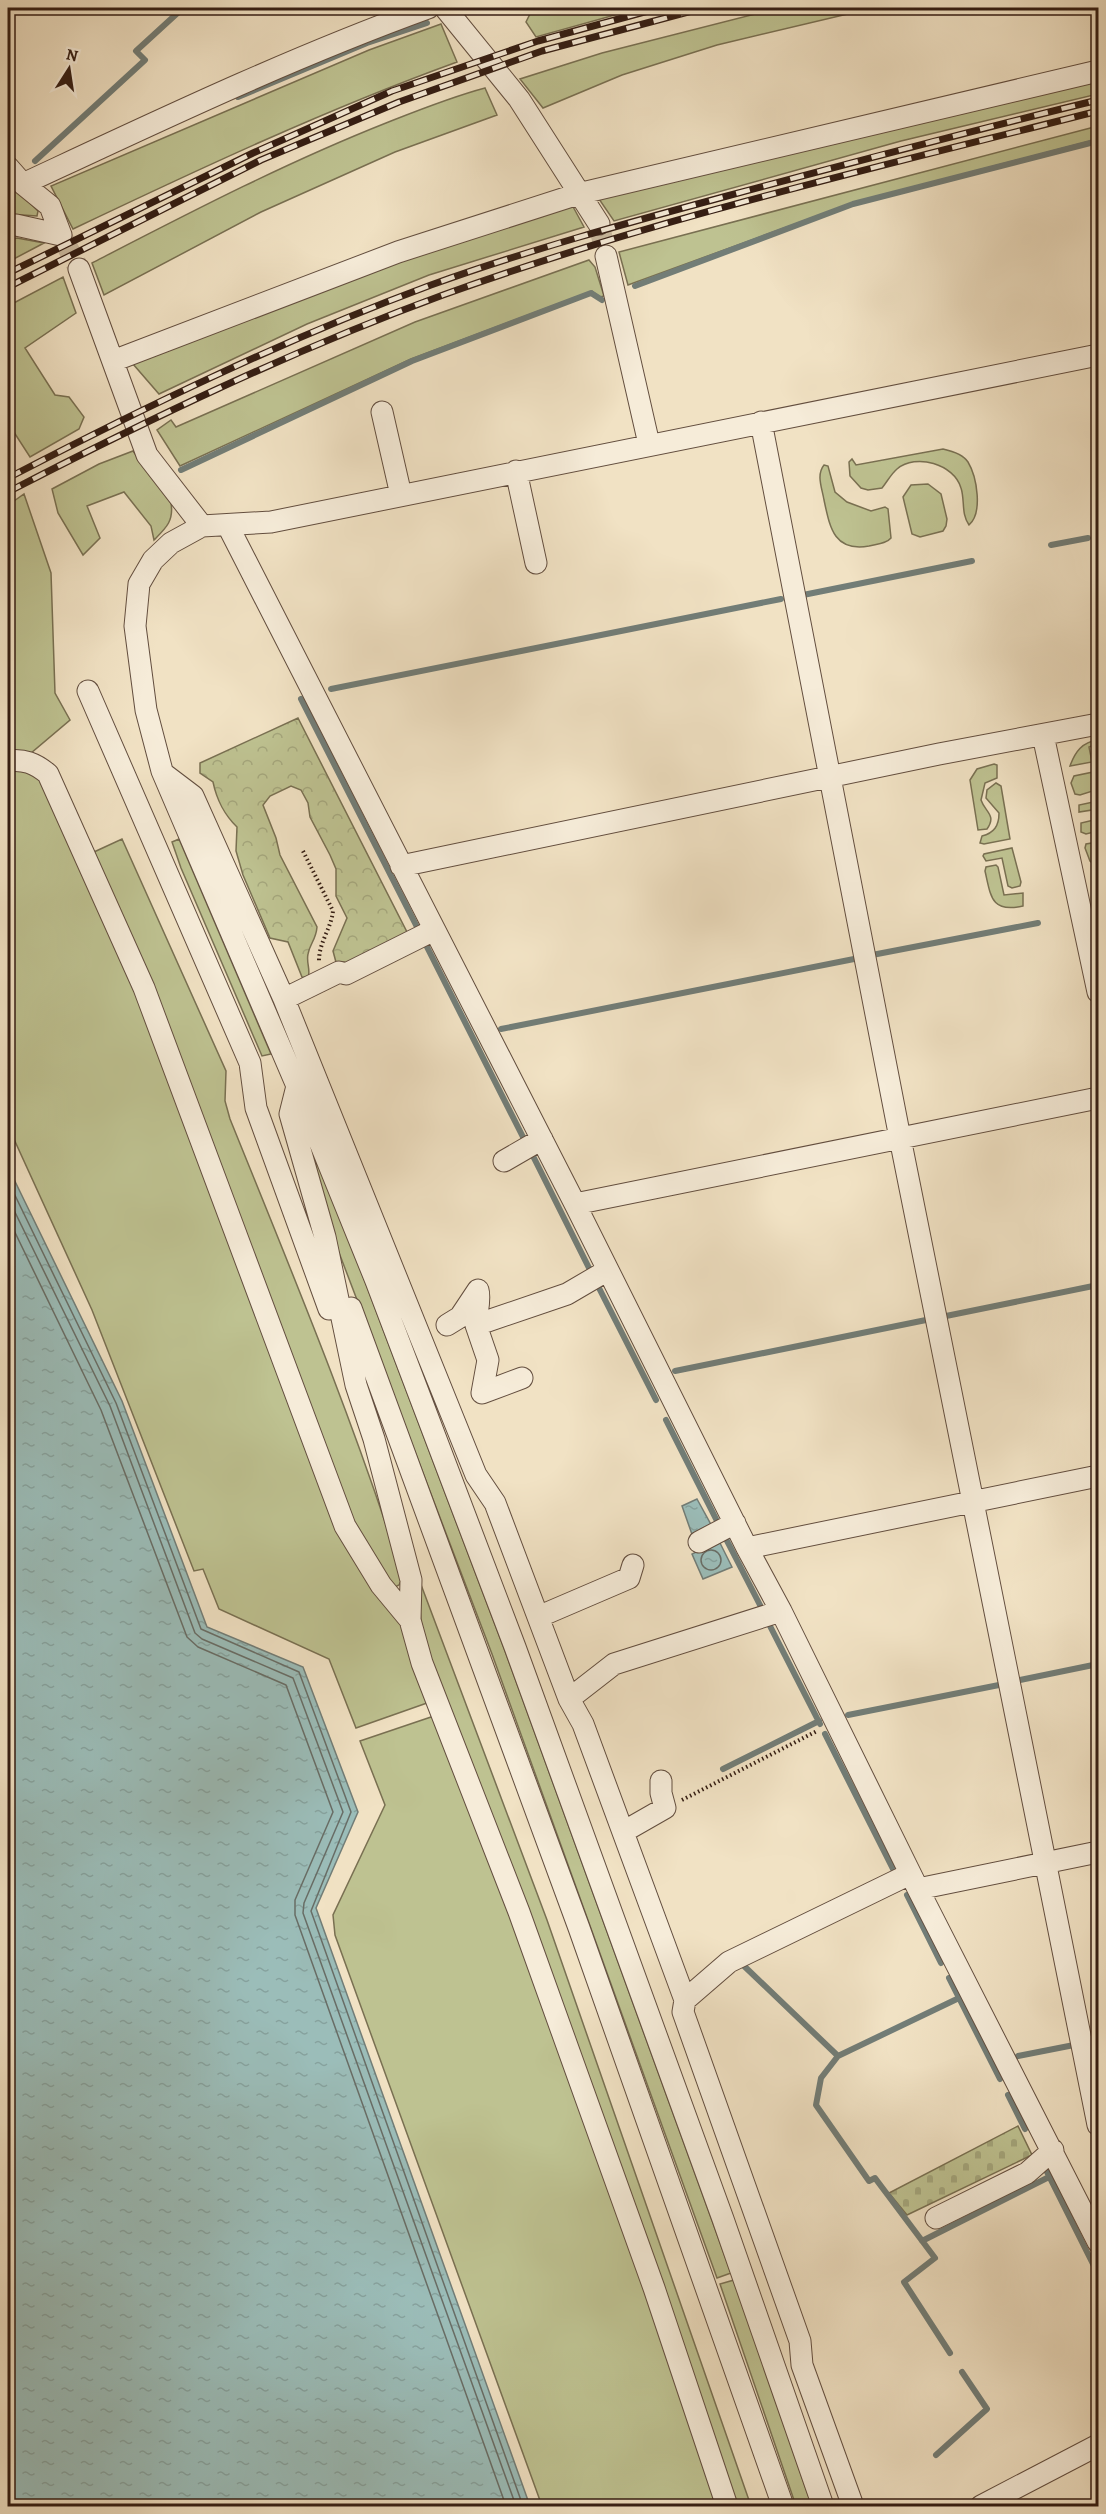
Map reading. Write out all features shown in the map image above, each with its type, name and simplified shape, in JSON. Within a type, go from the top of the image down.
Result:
[{"type":"street","points":[[23,184],[228,90],[360,33],[429,8]]},
{"type":"street","points":[[445,8],[519,99],[599,224]]},
{"type":"street","points":[[113,361],[398,252],[578,194],[1098,71]]},
{"type":"street","points":[[8,167],[23,184],[50,206],[61,235],[8,225]]},
{"type":"street","points":[[606,256],[649,444]]},
{"type":"street","points":[[79,269],[147,455],[202,526]]},
{"type":"street","points":[[823,2506],[723,2219],[515,1647],[376,1281],[297,1086],[162,771],[146,711],[135,626],[139,584],[153,560],[171,543],[202,526],[271,522],[1098,355]]},
{"type":"street","points":[[382,412],[401,495]]},
{"type":"street","points":[[761,422],[900,1138],[1098,2125]]},
{"type":"street","points":[[516,471],[536,563]]},
{"type":"street","points":[[228,526],[575,1204],[747,1548],[781,1611],[914,1881],[1098,2238]]},
{"type":"street","points":[[88,690],[250,1063],[256,1108],[375,1439],[411,1580],[410,1620],[422,1663],[519,1912],[654,2288],[728,2506]]},
{"type":"street","points":[[401,866],[1098,724]]},
{"type":"street","points":[[1043,735],[1098,992]]},
{"type":"street","points":[[8,762],[20,759],[36,765],[48,774],[144,988],[345,1526],[381,1585],[410,1620]]},
{"type":"street","points":[[162,771],[193,796],[284,999],[476,1475],[495,1503],[569,1700],[583,1724],[685,2000],[683,2012],[800,2341],[802,2365],[854,2504]]},
{"type":"street","points":[[284,999],[339,972],[346,974],[435,930]]},
{"type":"street","points":[[297,1086],[290,1114],[325,1237],[356,1385]]},
{"type":"street","points":[[575,1204],[1098,1098]]},
{"type":"street","points":[[504,1161],[542,1139]]},
{"type":"street","points":[[325,1237],[583,1939],[783,2506]]},
{"type":"street","points":[[476,1325],[567,1294],[608,1270]]},
{"type":"street","points":[[447,1325],[459,1317],[478,1290],[480,1296],[475,1312],[476,1325],[488,1360],[482,1393],[522,1378]]},
{"type":"street","points":[[747,1548],[1098,1476]]},
{"type":"street","points":[[699,1542],[735,1523]]},
{"type":"street","points":[[538,1617],[629,1578],[633,1565]]},
{"type":"street","points":[[569,1700],[614,1665],[781,1611]]},
{"type":"street","points":[[623,1832],[665,1808],[661,1793],[662,1781]]},
{"type":"street","points":[[685,2000],[729,1962],[914,1881],[1046,1863],[1098,1852]]},
{"type":"street","points":[[936,2218],[1027,2173],[1053,2150]]},
{"type":"street","points":[[981,2506],[1098,2445]]},
{"type":"path","points":[[303,852],[333,911],[332,921],[321,945],[319,956],[320,965],[327,978]]},
{"type":"path","points":[[665,1808],[836,1721]]},
{"type":"green space","points":[[533,8],[640,8],[536,37],[526,22]]},
{"type":"green space","points":[[779,8],[873,8],[717,45],[622,75],[543,108],[520,79],[602,53]]},
{"type":"green space","points":[[441,24],[457,62],[311,120],[73,229],[51,186],[369,50]]},
{"type":"green space","points":[[1098,76],[1098,94],[901,141],[614,221],[599,199]]},
{"type":"green space","points":[[485,88],[497,115],[395,152],[261,212],[104,295],[92,263],[201,207],[348,138],[460,95]]},
{"type":"green space","points":[[1098,126],[1098,139],[853,203],[628,285],[619,252]]},
{"type":"green space","points":[[11,184],[38,211],[37,216],[8,214],[8,186]]},
{"type":"green space","points":[[571,203],[584,227],[429,275],[307,324],[159,394],[133,364],[392,261]]},
{"type":"green space","points":[[17,238],[44,243],[8,262],[8,240]]},
{"type":"green space","points":[[589,260],[595,267],[604,296],[600,297],[592,291],[411,359],[180,466],[157,430],[171,420],[176,427],[415,322]]},
{"type":"green space","points":[[63,277],[76,313],[25,348],[55,395],[69,397],[84,417],[79,429],[30,457],[8,423],[8,306]]},
{"type":"green space","points":[[943,449],[963,457],[968,462],[974,476],[977,504],[976,512],[969,525],[965,516],[961,488],[951,473],[943,467],[924,462],[905,464],[895,471],[882,488],[868,490],[861,488],[850,476],[849,462],[852,459],[856,465]]},
{"type":"green space","points":[[133,451],[171,503],[172,509],[168,524],[154,540],[151,526],[124,492],[87,506],[100,538],[83,555],[58,513],[52,489],[99,464]]},
{"type":"green space","points":[[824,465],[828,466],[835,492],[847,502],[871,511],[885,507],[888,509],[891,538],[889,540],[884,543],[857,547],[848,545],[836,536],[829,520],[820,482],[820,473]]},
{"type":"green space","points":[[928,484],[941,494],[947,519],[946,526],[943,531],[920,537],[912,534],[903,497],[911,485]]},
{"type":"green space","points":[[8,490],[14,501],[24,494],[51,573],[55,693],[70,720],[31,753],[8,758]]},
{"type":"green space","points":[[298,718],[409,936],[347,966],[344,962],[337,966],[333,951],[347,918],[336,896],[336,869],[310,817],[308,803],[301,790],[291,786],[270,796],[263,805],[280,855],[317,927],[308,954],[308,978],[302,977],[288,942],[270,938],[243,875],[236,851],[237,827],[222,807],[213,782],[200,773],[200,763]]},
{"type":"green space","points":[[1098,740],[1098,744],[1089,747],[1092,762],[1070,766],[1080,749]]},
{"type":"green space","points":[[13,765],[42,779],[139,989],[340,1527],[402,1626],[427,1703],[356,1728],[329,1659],[219,1609],[203,1569],[194,1571],[92,1310],[8,1126],[8,767]]},
{"type":"green space","points":[[997,765],[997,778],[985,783],[981,800],[991,820],[987,829],[978,830],[970,780],[977,769]]},
{"type":"green space","points":[[1098,771],[1095,776],[1098,786],[1096,790],[1080,795],[1075,794],[1071,783],[1074,776]]},
{"type":"green space","points":[[996,783],[1001,786],[1010,839],[984,844],[980,843],[982,836],[993,831],[998,822],[999,813],[986,798],[987,790]]},
{"type":"green space","points":[[1098,801],[1098,809],[1079,812],[1079,805]]},
{"type":"green space","points":[[1098,819],[1098,831],[1086,834],[1081,832],[1081,823]]},
{"type":"green space","points":[[122,839],[226,1071],[225,1101],[230,1119],[343,1403],[403,1577],[399,1585],[393,1588],[351,1524],[94,852]]},
{"type":"green space","points":[[179,839],[271,1054],[262,1056],[181,868],[172,842]]},
{"type":"green space","points":[[1098,842],[1098,868],[1090,861],[1085,848],[1086,844]]},
{"type":"green space","points":[[1012,848],[1021,882],[1020,886],[1012,888],[1008,886],[1002,858],[986,861],[983,856]]},
{"type":"green space","points":[[996,865],[1004,895],[1023,893],[1023,906],[1004,907],[994,901],[985,871],[986,867]]},
{"type":"green space","points":[[304,1132],[344,1226],[505,1651],[731,2273],[717,2278],[492,1654],[330,1229]]},
{"type":"green space","points":[[417,1574],[547,1920],[751,2506],[736,2506],[429,1665],[421,1621]]},
{"type":"green space","points":[[434,1716],[513,1909],[719,2506],[542,2506],[335,1935],[333,1915],[385,1805],[360,1741]]},
{"type":"green space","points":[[1018,2126],[1032,2155],[907,2215],[889,2193]]},
{"type":"green space","points":[[734,2280],[812,2506],[796,2506],[720,2284]]},
{"type":"water","points":[[8,1167],[122,1401],[207,1627],[303,1667],[358,1812],[316,1908],[530,2506],[8,2506]]},
{"type":"water","points":[[697,1499],[714,1530],[694,1540],[682,1506]]},
{"type":"water","points":[[719,1541],[732,1567],[703,1579],[692,1554]]},
{"type":"waterway","points":[[35,161],[145,60],[136,51],[183,8]]},
{"type":"waterway","points":[[238,97],[367,43],[427,23]]},
{"type":"waterway","points":[[635,286],[853,204],[1098,141]]},
{"type":"waterway","points":[[181,470],[412,361],[591,293],[602,300]]},
{"type":"waterway","points":[[1051,545],[1088,538]]},
{"type":"waterway","points":[[803,595],[972,561]]},
{"type":"waterway","points":[[331,689],[781,599]]},
{"type":"waterway","points":[[301,699],[418,929]]},
{"type":"waterway","points":[[872,955],[1038,923]]},
{"type":"waterway","points":[[426,945],[524,1139]]},
{"type":"waterway","points":[[501,1029],[854,959]]},
{"type":"waterway","points":[[532,1154],[589,1268]]},
{"type":"waterway","points":[[946,1316],[1098,1285]]},
{"type":"waterway","points":[[599,1288],[656,1400]]},
{"type":"waterway","points":[[675,1371],[926,1320]]},
{"type":"waterway","points":[[666,1420],[718,1523]]},
{"type":"waterway","points":[[725,1537],[761,1607]]},
{"type":"waterway","points":[[770,1626],[820,1724]]},
{"type":"waterway","points":[[1020,1680],[1098,1664]]},
{"type":"waterway","points":[[848,1715],[999,1685]]},
{"type":"waterway","points":[[723,1769],[819,1721]]},
{"type":"waterway","points":[[825,1734],[894,1871]]},
{"type":"waterway","points":[[907,1895],[941,1963]]},
{"type":"waterway","points":[[743,1965],[838,2056],[959,1998]]},
{"type":"waterway","points":[[949,1978],[1000,2079]]},
{"type":"waterway","points":[[1091,2041],[1098,2040]]},
{"type":"waterway","points":[[1018,2056],[1074,2045]]},
{"type":"waterway","points":[[838,2056],[821,2078],[816,2105],[869,2181],[875,2178],[935,2258],[904,2282],[950,2353]]},
{"type":"waterway","points":[[1008,2095],[1025,2129]]},
{"type":"waterway","points":[[1045,2168],[1098,2274]]},
{"type":"waterway","points":[[922,2241],[1049,2177]]},
{"type":"waterway","points":[[936,2455],[987,2409],[962,2372]]},
{"type":"tunnel","points":[[599,224],[606,256]]},
{"type":"tunnel","points":[[61,235],[79,269]]},
{"type":"railway","points":[[8,273],[253,153],[392,91],[538,41],[659,8]]},
{"type":"railway","points":[[8,287],[261,160],[399,102],[542,51],[703,8]]},
{"type":"railway","points":[[8,478],[111,425],[269,351],[467,272],[690,206],[1098,100]]},
{"type":"railway","points":[[8,492],[114,438],[277,362],[387,316],[523,267],[768,195],[1098,111]]}]
